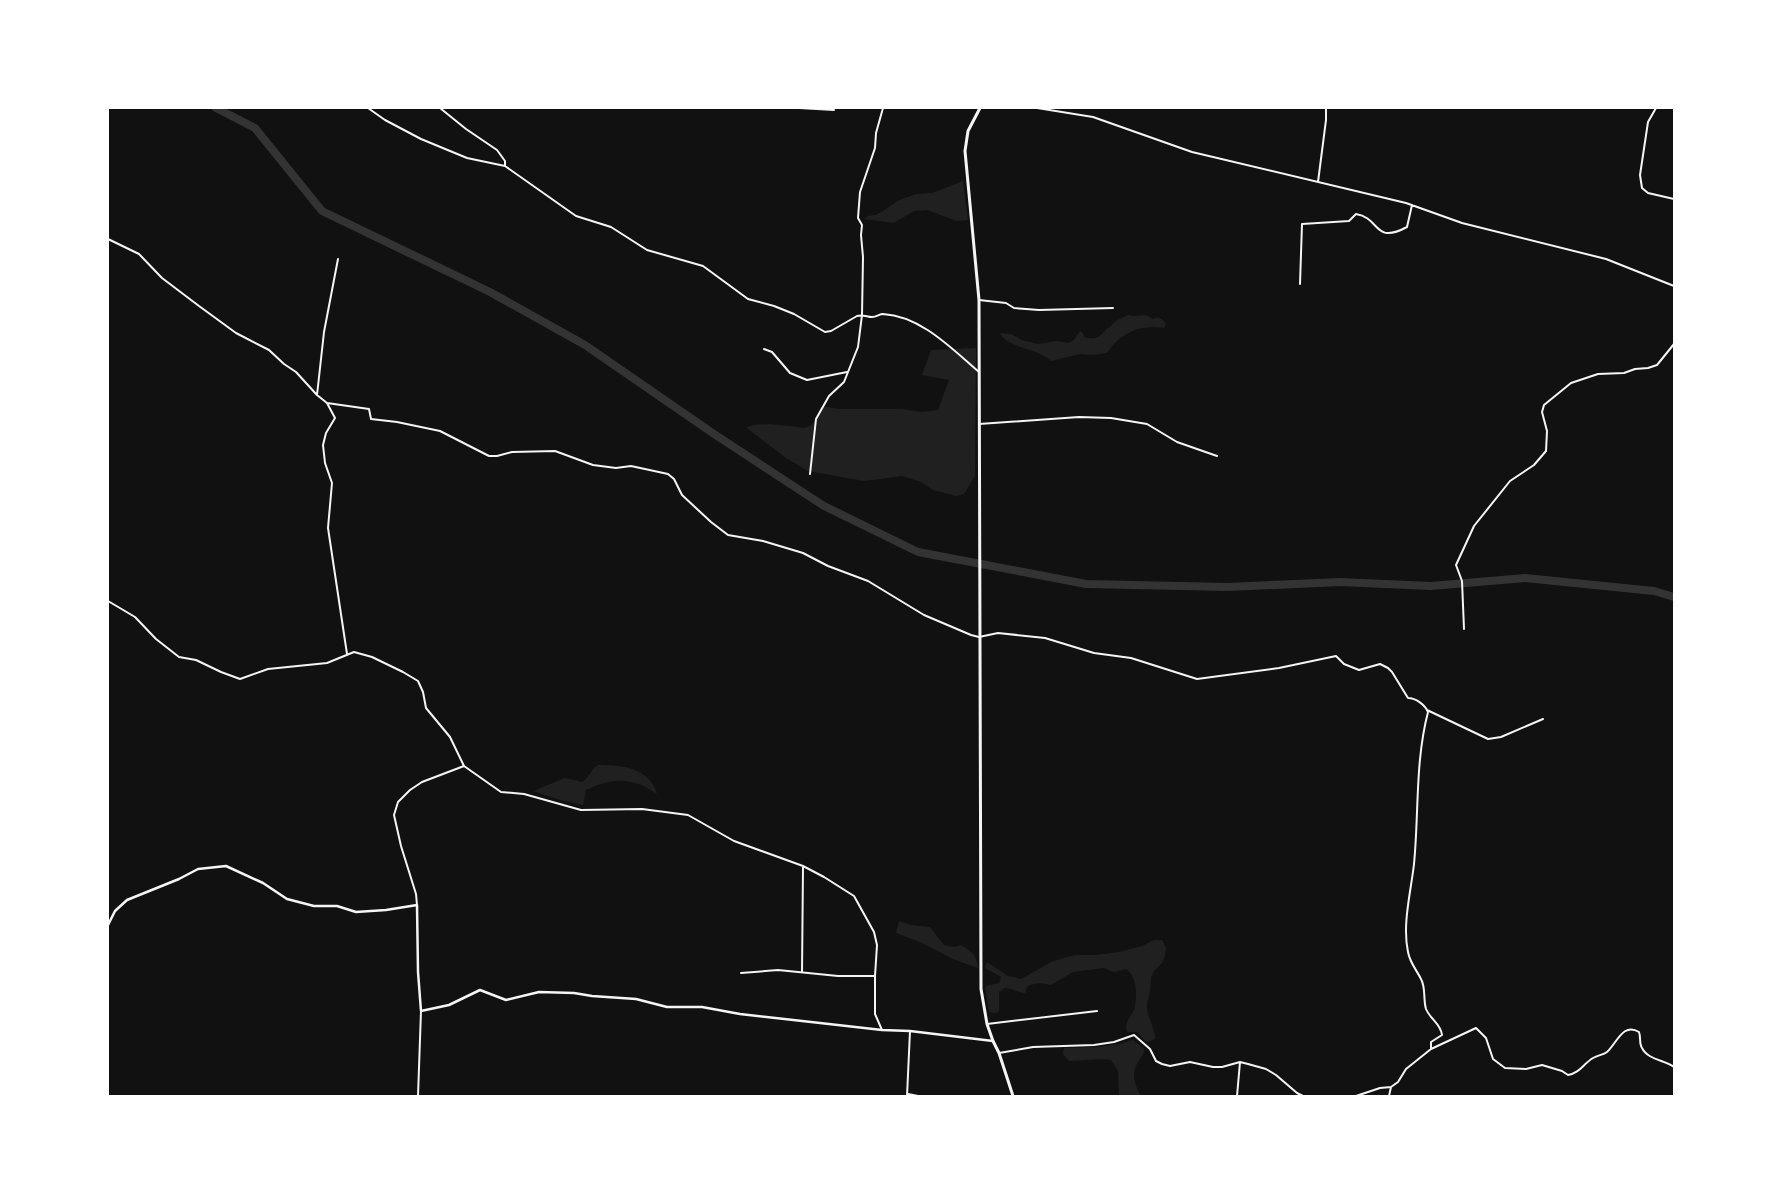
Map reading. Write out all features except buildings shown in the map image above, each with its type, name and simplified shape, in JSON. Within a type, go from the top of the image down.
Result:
[{"type":"main road","points":[[980,108],[968,130],[965,152],[979,300],[978,478],[981,989],[987,1024],[1013,1096]]},
{"type":"street","points":[[368,108],[385,120],[439,147],[467,158],[506,166],[576,216],[611,227],[647,250],[703,266],[748,299],[794,314],[826,332],[832,332],[857,316],[862,315],[872,317],[884,314],[905,319],[920,325],[944,342],[979,372]]},
{"type":"street","points":[[440,108],[497,150],[505,161],[506,166]]},
{"type":"street","points":[[799,108],[834,110]]},
{"type":"street","points":[[810,474],[816,419],[829,396],[844,382],[858,347],[862,315],[863,256],[862,229],[858,218],[860,192],[875,148],[876,133],[883,108]]},
{"type":"street","points":[[1037,108],[1093,117],[1192,152],[1412,205],[1462,223],[1606,259],[1674,286]]},
{"type":"street","points":[[1318,182],[1326,108]]},
{"type":"street","points":[[1656,108],[1648,122],[1647,137],[1640,164],[1642,188],[1648,193],[1674,199]]},
{"type":"street","points":[[1300,284],[1302,224],[1349,222],[1356,214],[1364,216],[1381,232],[1394,234],[1407,227],[1412,205]]},
{"type":"street","points":[[108,239],[139,254],[162,278],[236,333],[270,350],[284,364],[296,372],[327,403],[335,418],[326,433],[323,445],[325,463],[332,483],[328,528],[347,654]]},
{"type":"street","points":[[317,395],[324,332],[338,259]]},
{"type":"street","points":[[979,300],[1006,303],[1014,308],[1039,310],[1113,308]]},
{"type":"street","points":[[1464,629],[1462,581],[1456,565],[1474,526],[1510,481],[1534,465],[1546,451],[1547,431],[1542,412],[1544,405],[1571,382],[1598,374],[1624,374],[1635,369],[1656,365],[1674,344]]},
{"type":"street","points":[[764,348],[772,352],[790,373],[807,380],[847,372]]},
{"type":"street","points":[[327,403],[369,409],[371,419],[440,431],[489,456],[498,456],[512,452],[555,451],[593,465],[616,468],[632,466],[668,474],[674,480],[682,495],[710,522],[728,535],[763,541],[803,552],[828,566],[868,581],[924,615],[979,637],[998,633],[1045,638],[1094,653],[1131,658],[1197,679],[1279,668],[1336,656],[1344,664],[1359,670],[1380,664],[1392,672],[1408,698],[1416,700],[1427,710],[1488,739],[1501,737],[1544,719]]},
{"type":"street","points":[[979,424],[1079,417],[1111,418],[1147,424],[1177,442],[1217,456]]},
{"type":"street","points":[[108,601],[135,617],[156,639],[179,657],[196,660],[208,667],[240,679],[268,669],[327,663],[354,652],[372,657],[418,681],[424,692],[426,708],[450,737],[464,766],[500,792],[524,794],[581,810],[642,809],[688,815],[734,841],[803,866],[854,896],[874,932],[877,945],[875,1014],[882,1030]]},
{"type":"street","points":[[1427,710],[1418,776],[1414,866],[1410,886],[1406,935],[1411,965],[1424,987],[1426,1009],[1441,1030],[1442,1035],[1431,1042],[1431,1049]]},
{"type":"street","points":[[418,1096],[421,1011],[418,972],[417,905],[416,894],[400,846],[394,815],[398,802],[410,790],[422,782],[464,766]]},
{"type":"street","points":[[108,925],[114,911],[127,900],[180,879],[198,869],[226,866],[263,883],[287,899],[314,906],[337,906],[356,912],[417,905]]},
{"type":"street","points":[[802,972],[803,866]]},
{"type":"street","points":[[741,973],[778,970],[838,976],[875,976]]},
{"type":"street","points":[[421,1011],[449,1005],[480,990],[506,1000],[540,992],[574,993],[636,999],[667,1006],[702,1007],[740,1014],[882,1030],[910,1031],[993,1042]]},
{"type":"street","points":[[987,1024],[1097,1011]]},
{"type":"street","points":[[1356,1096],[1380,1088],[1391,1087],[1398,1082],[1406,1068],[1431,1049],[1476,1028],[1486,1038],[1494,1059],[1505,1068],[1526,1069],[1542,1065],[1562,1070],[1568,1074],[1575,1074],[1592,1058],[1605,1054],[1621,1034],[1627,1030],[1635,1029],[1640,1032],[1641,1048],[1645,1052],[1653,1058],[1674,1067]]},
{"type":"street","points":[[910,1031],[907,1095],[918,1096]]},
{"type":"street","points":[[999,1053],[1033,1047],[1094,1045],[1114,1042],[1134,1034],[1150,1049],[1156,1061],[1162,1064],[1170,1066],[1190,1062],[1222,1067],[1240,1062],[1266,1069],[1303,1096]]},
{"type":"street","points":[[1236,1096],[1240,1062]]},
{"type":"street","points":[[1389,1096],[1391,1087]]},
{"type":"shaded area","points":[[963,181],[968,220],[957,221],[927,210],[914,211],[894,223],[864,219],[868,216],[876,215],[899,200],[917,194],[932,193]]},
{"type":"shaded area","points":[[1129,315],[1146,315],[1153,319],[1159,318],[1166,324],[1164,328],[1147,327],[1124,335],[1107,353],[1080,354],[1051,361],[1045,356],[1011,343],[999,333],[1011,334],[1022,340],[1038,344],[1057,341],[1069,343],[1074,340],[1080,331],[1084,337],[1097,337],[1116,321]]},
{"type":"shaded area","points":[[976,348],[975,476],[964,494],[956,496],[933,490],[921,482],[902,476],[864,481],[808,471],[786,458],[747,427],[768,424],[809,427],[817,417],[821,406],[838,409],[902,409],[922,412],[938,410],[949,380],[922,375],[931,350]]},
{"type":"shaded area","points":[[598,765],[634,769],[648,778],[657,794],[640,784],[613,781],[586,790],[583,805],[533,791],[565,778],[582,782]]},
{"type":"shaded area","points":[[899,921],[911,925],[930,927],[944,945],[954,947],[961,945],[965,947],[975,957],[978,968],[953,959],[920,942],[896,933]]},
{"type":"shaded area","points":[[1154,940],[1162,940],[1166,947],[1162,963],[1151,977],[1147,1003],[1147,1010],[1155,1039],[1148,1042],[1137,1032],[1127,1032],[1126,1025],[1134,1010],[1136,991],[1132,976],[1126,969],[1114,972],[1104,968],[1073,972],[1051,985],[1039,983],[1030,985],[1025,993],[1005,988],[999,992],[999,1011],[996,1013],[989,1012],[985,986],[999,983],[1001,977],[985,968],[987,962],[1008,976],[1021,979],[1051,962],[1074,955],[1119,952],[1142,946]]},
{"type":"shaded area","points":[[1133,1040],[1144,1049],[1134,1073],[1136,1087],[1141,1096],[1119,1096],[1118,1071],[1111,1060],[1069,1061],[1063,1054],[1064,1048],[1098,1047]]},
{"type":"waterway","points":[[216,108],[255,128],[322,211],[490,292],[585,345],[714,434],[824,506],[918,552],[1086,584],[1228,587],[1340,582],[1431,586],[1525,578],[1654,591],[1674,597]]}]
